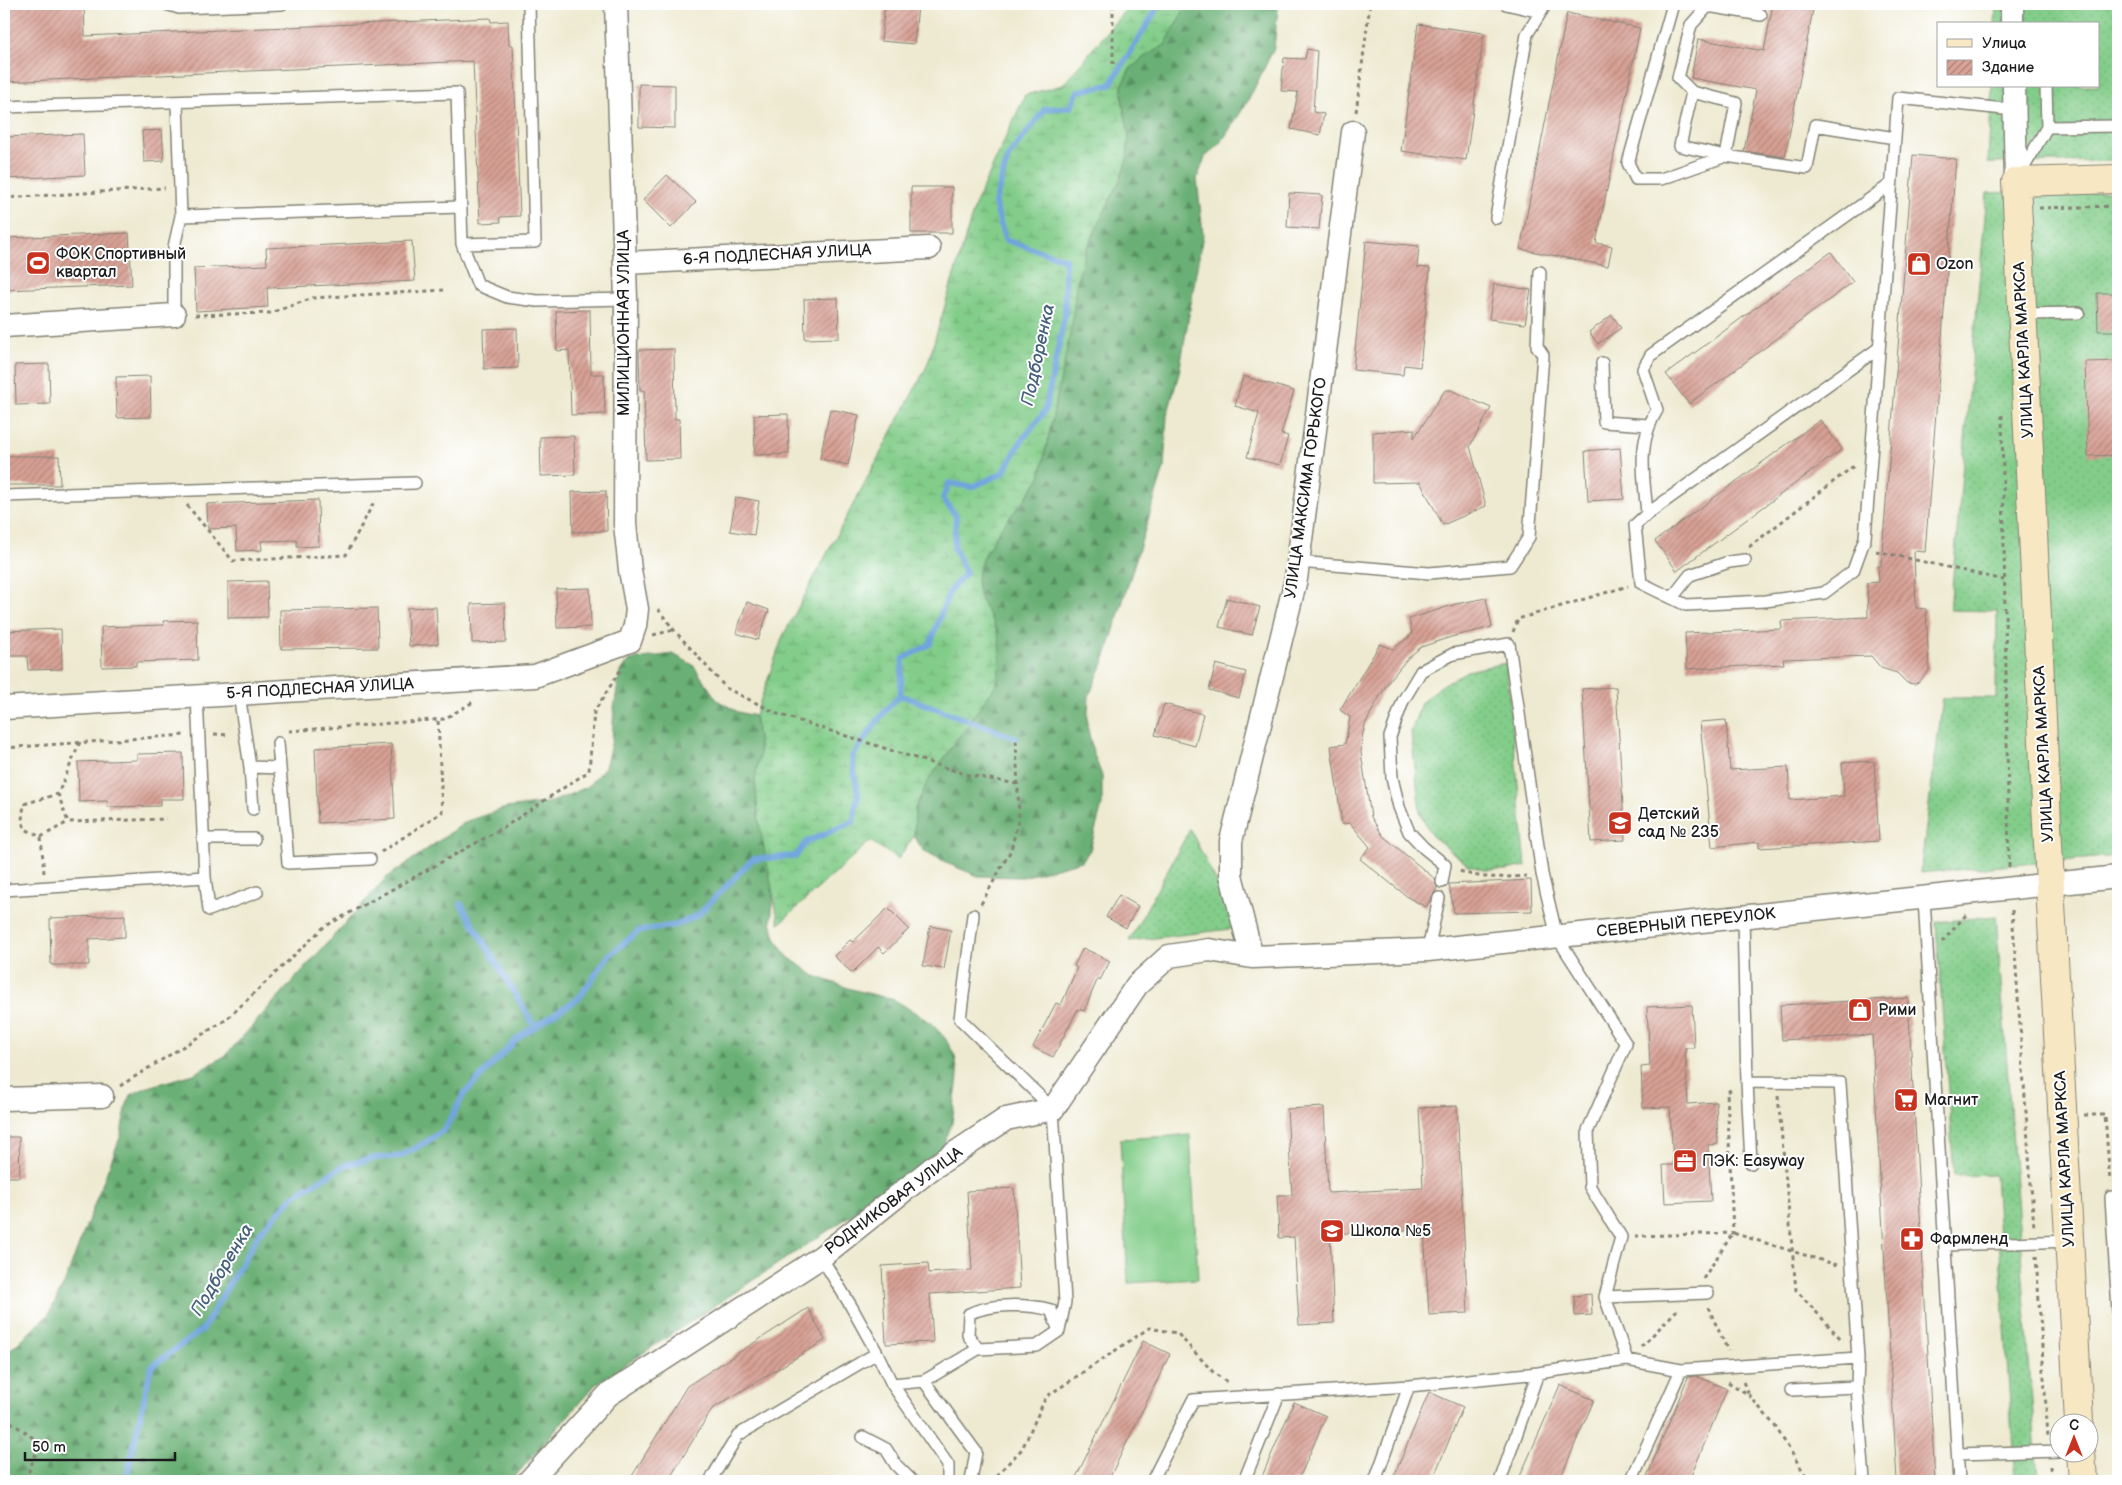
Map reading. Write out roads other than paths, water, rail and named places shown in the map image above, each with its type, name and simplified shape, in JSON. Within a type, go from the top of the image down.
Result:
[{"type":"street","name":"МИЛИЦИОННАЯ УЛИЦА","points":[[616,4],[626,299],[625,524],[630,570],[638,609],[636,626],[630,641]]},
{"type":"street","points":[[2012,4],[2012,22]]},
{"type":"street","name":"УЛИЦА КАРЛА МАРКСА","points":[[2014,88],[2022,314],[2079,1412]]},
{"type":"street","name":"УЛИЦА МАКСИМА ГОРЬКОГО","points":[[1252,956],[1231,875],[1231,841],[1296,578],[1353,132]]},
{"type":"street","points":[[2017,195],[2118,179]]},
{"type":"street","name":"6-Я ПОДЛЕСНАЯ УЛИЦА","points":[[625,263],[929,248]]},
{"type":"street","points":[[4,326],[174,315]]},
{"type":"street","name":"5-Я ПОДЛЕСНАЯ УЛИЦА","points":[[4,708],[534,676],[630,641]]},
{"type":"street","name":"СЕВЕРНЫЙ ПЕРЕУЛОК","points":[[1252,956],[1428,950],[2118,878]]},
{"type":"street","points":[[1053,1108],[1137,985],[1169,956],[1209,950],[1252,956]]},
{"type":"street","points":[[4,1099],[102,1096]]},
{"type":"street","name":"РОДНИКОВАЯ УЛИЦА","points":[[529,1481],[608,1395],[820,1257],[931,1169],[1006,1119],[1053,1108]]},
{"type":"street","points":[[2082,1462],[2083,1481]]},
{"type":"lane","points":[[166,4],[179,8],[282,4]]},
{"type":"lane","points":[[462,244],[535,242],[529,4]]},
{"type":"lane","points":[[1496,218],[1528,34],[1544,8],[1506,4]]},
{"type":"lane","points":[[1673,4],[1628,163],[1636,179],[1661,180],[1726,156]]},
{"type":"lane","points":[[1726,156],[1736,103],[1692,92],[1678,78],[1691,25],[1708,6],[1761,15]]},
{"type":"lane","points":[[2017,195],[2046,127],[2046,88]]},
{"type":"lane","points":[[1692,92],[1680,146],[1726,156],[1808,168],[1815,125],[1895,138]]},
{"type":"lane","points":[[4,107],[457,93],[462,244],[478,285],[507,297],[536,301],[626,299]]},
{"type":"lane","points":[[1879,348],[1647,514],[1635,525],[1641,582],[1686,605],[1765,601],[1824,593],[1853,570],[1864,538],[1879,348],[1891,184],[1898,98],[2014,110]]},
{"type":"lane","points":[[174,315],[174,247],[181,216],[177,103]]},
{"type":"lane","points":[[2046,127],[2118,126]]},
{"type":"lane","points":[[1647,514],[1642,451],[1648,425],[1657,410],[1642,370],[1651,355],[1891,184]]},
{"type":"lane","points":[[181,216],[461,207]]},
{"type":"lane","points":[[1298,562],[1429,573],[1510,566],[1529,538],[1543,355],[1537,346],[1540,272]]},
{"type":"lane","points":[[2022,314],[2079,313]]},
{"type":"lane","points":[[1602,364],[1604,422],[1648,425]]},
{"type":"lane","points":[[4,496],[415,483]]},
{"type":"lane","points":[[1672,598],[1690,575],[1729,562],[1745,560]]},
{"type":"lane","points":[[1442,882],[1445,865],[1424,848],[1409,832],[1399,807],[1392,778],[1390,737],[1402,701],[1421,671],[1453,654],[1509,644],[1542,874],[1557,936],[1626,1044],[1588,1130],[1590,1187],[1622,1237],[1605,1296],[1627,1360]]},
{"type":"lane","points":[[239,694],[250,767],[253,809]]},
{"type":"lane","points":[[197,696],[205,877],[209,910],[257,892]]},
{"type":"lane","points":[[278,743],[288,863],[370,859]]},
{"type":"lane","points":[[250,767],[280,768]]},
{"type":"lane","points":[[203,839],[254,839]]},
{"type":"lane","points":[[4,890],[205,877]]},
{"type":"lane","points":[[1428,950],[1439,898]]},
{"type":"lane","points":[[1924,899],[1960,1481]]},
{"type":"lane","points":[[892,1384],[924,1381],[978,1349],[1036,1346],[1058,1331],[1066,1302],[1053,1108],[960,1019],[973,916]]},
{"type":"lane","points":[[1743,918],[1751,1163]]},
{"type":"lane","points":[[1747,1082],[1840,1083],[1864,1481]]},
{"type":"lane","points":[[2115,1197],[2118,1311]]},
{"type":"lane","points":[[1945,1245],[2070,1241]]},
{"type":"lane","points":[[820,1257],[852,1306],[878,1353],[892,1384],[948,1465],[948,1481]]},
{"type":"lane","points":[[1605,1296],[1705,1293]]},
{"type":"lane","points":[[978,1349],[968,1335],[969,1314],[980,1308],[1033,1306],[1051,1310],[1058,1331]]},
{"type":"lane","points":[[710,1481],[738,1435],[878,1353]]},
{"type":"lane","points":[[1152,1481],[1194,1400],[1409,1386],[1538,1373],[1627,1360],[1682,1370],[1858,1358]]},
{"type":"lane","points":[[1631,1481],[1682,1370]]},
{"type":"lane","points":[[1500,1481],[1538,1373]]},
{"type":"lane","points":[[924,1381],[976,1452],[971,1481]]},
{"type":"lane","points":[[1375,1481],[1409,1386]]},
{"type":"lane","points":[[1791,1390],[1857,1387]]},
{"type":"lane","points":[[1244,1481],[1278,1394]]},
{"type":"lane","points":[[863,1437],[886,1449],[896,1465],[912,1481]]},
{"type":"lane","points":[[1958,1454],[2050,1451]]},
{"type":"waterway","name":"Подборенка","points":[[126,1481],[151,1367],[203,1329],[260,1232],[295,1195],[345,1165],[375,1158],[401,1156],[426,1142],[445,1129],[464,1094],[520,1036],[579,998],[609,955],[639,931],[677,925],[698,915],[753,859],[796,856],[806,842],[853,822],[858,795],[852,757],[884,712],[900,695],[903,659],[930,644],[950,590],[966,573],[954,548],[956,516],[943,499],[949,483],[972,487],[1003,473],[1022,440],[1045,411],[1065,315],[1065,259],[1005,240],[995,203],[1008,157],[1045,109],[1071,107],[1078,91],[1110,85],[1160,4]]},
{"type":"waterway","points":[[900,695],[1016,738]]},
{"type":"waterway","points":[[461,904],[535,1027]]},
{"type":"place","name":"ФОК Спортивный квартал","points":[[38,263]]},
{"type":"place","name":"Ozon","points":[[1919,264]]},
{"type":"place","name":"Детский сад № 235","points":[[1620,823]]},
{"type":"place","name":"Рими","points":[[1860,1010]]},
{"type":"place","name":"Магнит","points":[[1906,1100]]},
{"type":"place","name":"ПЭК: Easyway","points":[[1685,1161]]},
{"type":"place","name":"Школа №5","points":[[1332,1231]]},
{"type":"place","name":"Фармленд","points":[[1912,1239]]}]
